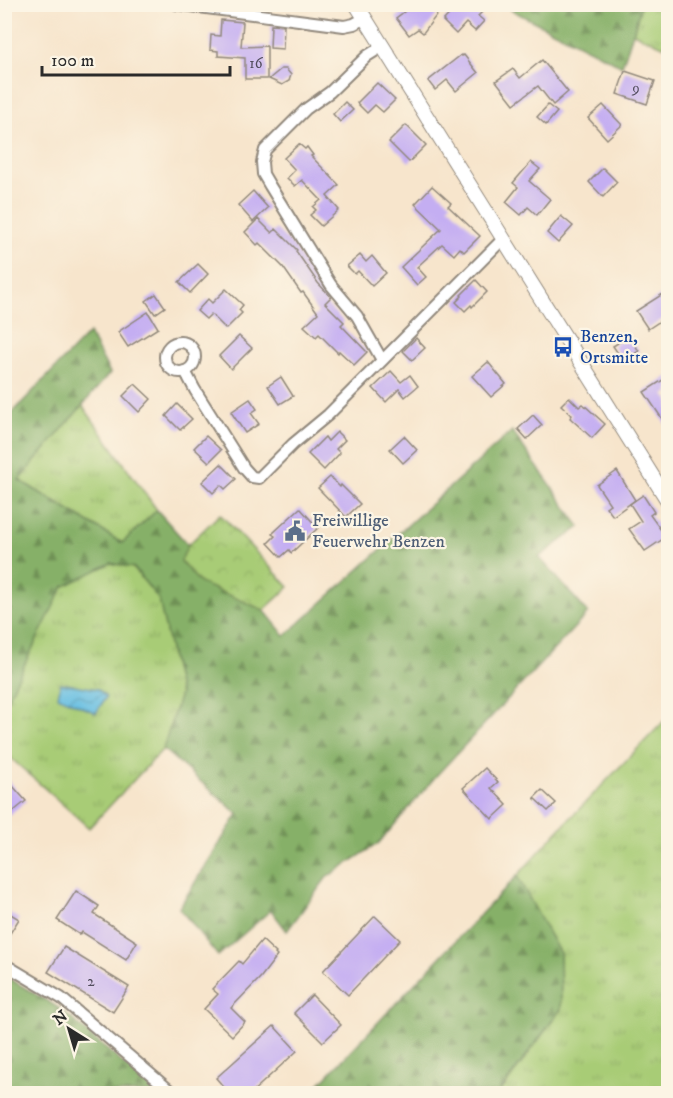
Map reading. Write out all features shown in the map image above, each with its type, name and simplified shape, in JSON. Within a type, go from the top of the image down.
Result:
[{"type":"street","points":[[176,4],[344,26],[365,18]]},
{"type":"street","points":[[357,4],[669,501]]},
{"type":"street","points":[[382,46],[367,56],[330,92],[306,109],[265,150],[262,162],[264,174],[270,186],[331,285],[357,316],[382,360]]},
{"type":"street","points":[[186,371],[195,390],[244,468],[252,477],[262,476],[293,444],[328,415],[503,239]]},
{"type":"street","points":[[4,964],[62,998],[174,1094]]},
{"type":"green space","points":[[515,4],[641,5],[622,66],[511,10]]},
{"type":"green space","points":[[641,5],[668,5],[668,48],[633,33]]},
{"type":"green space","points":[[89,333],[110,373],[19,480],[122,543],[157,510],[188,545],[181,561],[200,583],[264,610],[285,636],[512,431],[580,527],[539,557],[588,613],[436,776],[379,843],[327,877],[287,931],[271,910],[218,956],[179,908],[238,814],[163,749],[180,694],[159,600],[134,568],[111,563],[63,587],[5,704],[5,420]]},
{"type":"green space","points":[[82,405],[157,510],[122,543],[19,480]]},
{"type":"green space","points":[[220,514],[289,587],[264,610],[200,583],[181,561],[188,545]]},
{"type":"green space","points":[[111,563],[133,568],[159,599],[180,695],[163,749],[89,828],[5,753],[4,704],[63,586]]},
{"type":"green space","points":[[668,717],[668,1093],[499,1094],[561,1009],[560,954],[517,876]]},
{"type":"green space","points":[[517,876],[560,954],[561,1009],[499,1093],[311,1093]]},
{"type":"green space","points":[[5,976],[59,1008],[157,1093],[5,1093]]},
{"type":"water","points":[[61,683],[98,689],[106,697],[96,713],[58,696]]},
{"type":"building","points":[[400,4],[429,4],[439,12],[423,33],[418,29],[409,35],[396,18],[405,11]]},
{"type":"building","points":[[459,4],[474,4],[482,12],[478,16],[484,21],[475,31],[466,23],[456,34],[443,21]]},
{"type":"building","points":[[221,20],[243,22],[241,47],[267,46],[267,79],[245,79],[245,58],[218,56],[218,51],[210,50],[211,35],[220,36]]},
{"type":"building","points":[[271,25],[284,26],[283,49],[270,48]]},
{"type":"building","points":[[464,55],[478,73],[456,91],[447,80],[435,90],[428,81]]},
{"type":"building","points":[[542,60],[568,92],[553,105],[538,86],[514,104],[496,81],[513,69],[520,78]]},
{"type":"building","points":[[281,69],[286,69],[291,75],[289,81],[282,85],[269,79]]},
{"type":"building","points":[[625,71],[655,81],[647,104],[617,94]]},
{"type":"building","points":[[377,83],[395,100],[383,112],[375,105],[367,113],[357,103]]},
{"type":"building","points":[[345,102],[353,110],[340,122],[333,114]]},
{"type":"building","points":[[548,105],[557,112],[546,125],[537,117]]},
{"type":"building","points":[[603,105],[622,125],[607,139],[588,118]]},
{"type":"building","points":[[406,125],[426,145],[409,162],[389,142]]},
{"type":"building","points":[[299,144],[305,149],[307,147],[313,155],[311,156],[339,185],[327,196],[339,210],[321,226],[310,215],[316,210],[313,207],[321,200],[302,180],[295,186],[287,178],[295,170],[284,158]]},
{"type":"building","points":[[531,162],[540,169],[529,181],[550,199],[537,215],[528,207],[521,215],[506,202],[518,187],[513,183]]},
{"type":"building","points":[[603,168],[617,182],[603,197],[589,182]]},
{"type":"building","points":[[432,186],[451,203],[448,206],[480,236],[464,252],[460,248],[454,255],[442,244],[417,267],[426,277],[417,285],[401,267],[441,229],[415,204]]},
{"type":"building","points":[[253,191],[268,208],[253,222],[238,205]]},
{"type":"building","points":[[561,216],[573,226],[558,243],[547,233]]},
{"type":"building","points":[[258,219],[272,233],[276,229],[297,250],[318,283],[331,297],[325,303],[344,322],[341,325],[367,352],[354,365],[319,334],[316,337],[304,326],[318,313],[283,267],[245,232]]},
{"type":"building","points":[[360,255],[366,262],[372,256],[386,273],[372,286],[358,271],[355,274],[347,266]]},
{"type":"building","points":[[198,264],[208,274],[190,293],[179,282]]},
{"type":"building","points":[[476,280],[487,292],[465,311],[456,302]]},
{"type":"building","points":[[226,289],[243,305],[239,310],[242,313],[226,329],[211,314],[206,319],[197,311],[208,299],[212,303]]},
{"type":"building","points":[[669,290],[669,315],[648,329],[636,311]]},
{"type":"building","points":[[156,294],[165,307],[155,314],[146,301]]},
{"type":"building","points":[[148,312],[158,328],[128,347],[118,332]]},
{"type":"building","points":[[239,336],[252,348],[231,369],[219,356]]},
{"type":"building","points":[[629,336],[639,351],[623,361],[613,346]]},
{"type":"building","points":[[416,338],[425,348],[412,360],[403,351]]},
{"type":"building","points":[[488,362],[506,384],[491,397],[472,376]]},
{"type":"building","points":[[391,371],[401,382],[410,375],[418,386],[405,397],[399,389],[386,402],[373,388]]},
{"type":"building","points":[[669,376],[669,392],[664,395],[669,401],[669,429],[644,392]]},
{"type":"building","points":[[281,377],[293,396],[280,404],[268,386]]},
{"type":"building","points":[[135,384],[151,399],[139,412],[123,396]]},
{"type":"building","points":[[569,397],[579,407],[583,404],[605,424],[592,438],[570,418],[572,415],[561,405]]},
{"type":"building","points":[[250,399],[257,409],[251,413],[259,424],[245,433],[231,412]]},
{"type":"building","points":[[177,404],[192,419],[180,430],[166,416]]},
{"type":"building","points":[[533,415],[542,425],[527,439],[518,429]]},
{"type":"building","points":[[337,432],[345,440],[336,449],[340,453],[324,470],[308,454],[325,437],[328,441]]},
{"type":"building","points":[[206,436],[221,450],[209,462],[194,448]]},
{"type":"building","points":[[404,436],[417,450],[403,463],[390,449]]},
{"type":"building","points":[[221,464],[236,479],[225,489],[221,485],[213,493],[202,482]]},
{"type":"building","points":[[617,471],[635,500],[613,516],[606,507],[610,504],[597,485]]},
{"type":"building","points":[[330,477],[360,504],[346,517],[318,488]]},
{"type":"building","points":[[643,495],[654,512],[650,515],[666,537],[645,551],[629,529],[641,521],[630,504]]},
{"type":"building","points":[[300,508],[318,528],[291,553],[289,550],[281,557],[268,543],[275,536],[272,534]]},
{"type":"building","points":[[485,768],[498,782],[491,788],[507,805],[492,819],[463,788]]},
{"type":"building","points":[[4,776],[26,801],[4,819]]},
{"type":"building","points":[[542,790],[556,803],[548,811],[534,798]]},
{"type":"building","points":[[76,891],[99,906],[94,914],[137,942],[126,960],[82,932],[80,935],[57,920]]},
{"type":"building","points":[[4,910],[19,919],[4,943]]},
{"type":"building","points":[[375,916],[400,940],[348,995],[323,971]]},
{"type":"building","points":[[262,940],[277,956],[261,977],[231,1008],[245,1022],[232,1036],[204,1009],[218,994],[212,989],[239,961],[242,964]]},
{"type":"building","points":[[64,947],[129,987],[113,1012],[48,972]]},
{"type":"building","points":[[312,995],[341,1025],[323,1042],[294,1013]]},
{"type":"building","points":[[274,1026],[297,1051],[250,1094],[230,1094],[216,1078]]},
{"type":"place","name":"Benzen, Ortsmitte","points":[[563,347]]},
{"type":"place","name":"Freiwillige Feuerwehr Benzen","points":[[295,531]]}]
